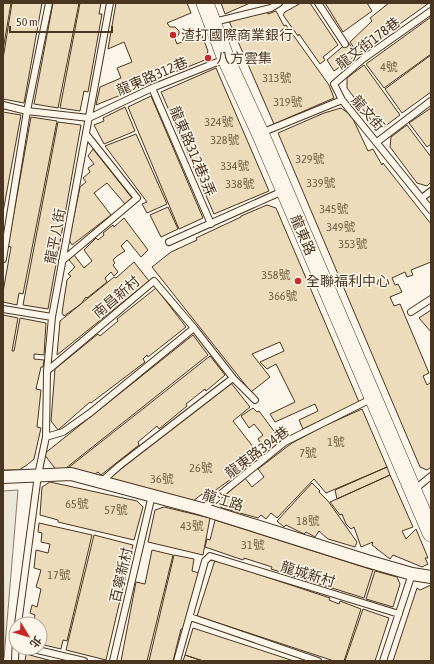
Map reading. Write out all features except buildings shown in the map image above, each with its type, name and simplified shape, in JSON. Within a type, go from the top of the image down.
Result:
[{"type":"street","name":"龍東路","points":[[204,3],[226,59],[260,133],[431,533]]},
{"type":"street","name":"龍江路","points":[[3,477],[71,474],[202,508],[412,574],[431,577]]},
{"type":"lane","points":[[3,259],[27,111],[49,3]]},
{"type":"lane","name":"龍平八街","points":[[19,616],[38,475],[46,437],[47,371],[52,317],[110,3]]},
{"type":"lane","points":[[213,23],[271,8],[279,3]]},
{"type":"lane","points":[[318,3],[345,44]]},
{"type":"lane","name":"龍文街178巷","points":[[342,100],[334,84],[363,59],[431,11]]},
{"type":"lane","name":"龍東路312巷","points":[[89,118],[152,88],[226,59]]},
{"type":"lane","name":"龍東路312巷3弄","points":[[152,88],[211,224]]},
{"type":"lane","name":"龍文街","points":[[260,133],[342,100],[431,210]]},
{"type":"lane","points":[[377,142],[431,101]]},
{"type":"lane","points":[[3,105],[27,111],[89,118]]},
{"type":"lane","points":[[62,261],[137,198],[86,134]]},
{"type":"lane","points":[[169,242],[284,190]]},
{"type":"lane","points":[[422,198],[431,191]]},
{"type":"lane","name":"南昌新村","points":[[47,371],[154,281],[194,328],[233,378],[255,400]]},
{"type":"lane","points":[[411,312],[431,299]]},
{"type":"lane","points":[[3,309],[52,317]]},
{"type":"lane","points":[[46,437],[63,432],[90,413],[194,328]]},
{"type":"lane","points":[[101,482],[119,466],[233,378]]},
{"type":"lane","name":"龍東路394巷","points":[[202,508],[285,442],[373,398]]},
{"type":"lane","points":[[413,491],[431,476]]},
{"type":"lane","name":"百寧新村","points":[[113,661],[152,495]]},
{"type":"lane","name":"龍城新村","points":[[190,617],[205,561],[210,556],[399,614]]},
{"type":"lane","points":[[382,661],[412,574]]},
{"type":"lane","points":[[177,661],[190,617],[318,661]]},
{"type":"lane","points":[[48,652],[84,661]]},
{"type":"shaded area","points":[[18,490],[4,658],[3,491]]},
{"type":"place","name":"渣打國際商業銀行","points":[[173,35]]},
{"type":"place","name":"八方雲集","points":[[208,58]]},
{"type":"place","name":"全聯福利中心","points":[[298,281]]}]
